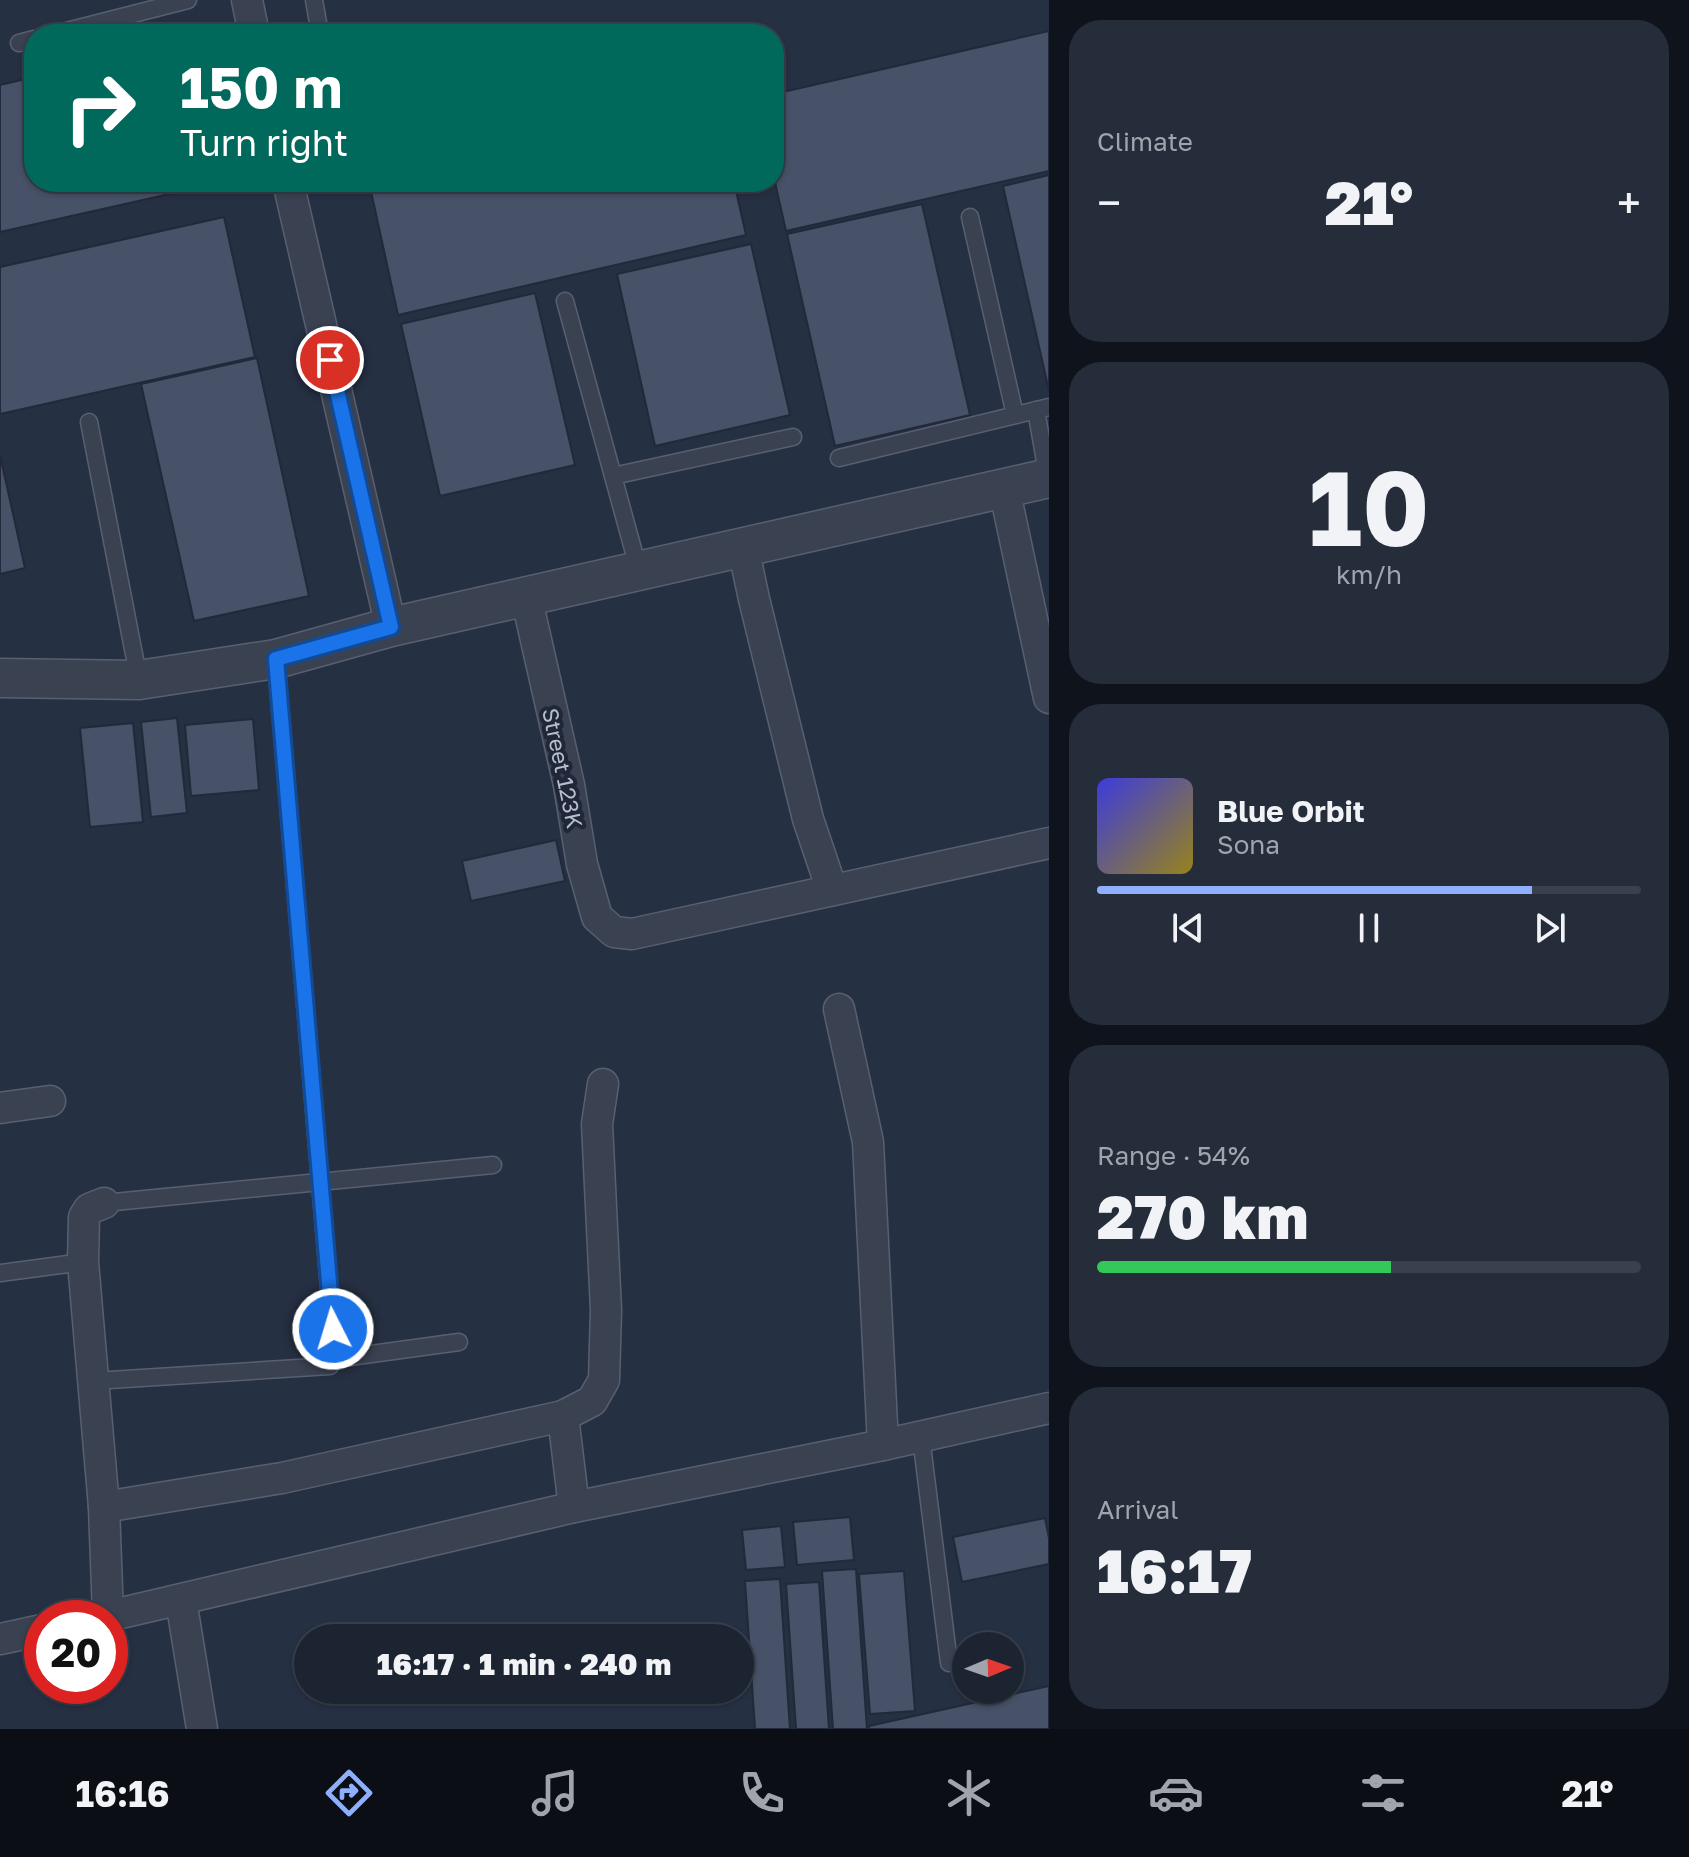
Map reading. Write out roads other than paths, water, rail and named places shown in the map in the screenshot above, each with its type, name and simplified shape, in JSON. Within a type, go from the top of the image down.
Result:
[{"type":"street","points":[[247,0],[252,24]]},
{"type":"street","points":[[290,192],[391,627]]},
{"type":"street","points":[[0,678],[139,680],[276,659],[391,627],[1049,478]]},
{"type":"street","points":[[1004,488],[1049,698]]},
{"type":"street","points":[[743,547],[808,819],[832,890]]},
{"type":"street","name":"Street 123K","points":[[526,596],[569,785],[582,864],[597,917],[614,932],[632,934],[1049,843]]},
{"type":"street","points":[[839,1009],[868,1142],[883,1445]]},
{"type":"street","points":[[104,1507],[282,1478],[563,1416],[592,1401],[604,1380],[606,1310],[597,1147],[603,1084]]},
{"type":"street","points":[[0,1108],[50,1101]]},
{"type":"street","points":[[104,1203],[89,1209],[84,1217],[83,1262],[104,1507],[104,1600]]},
{"type":"street","points":[[128,1612],[574,1507],[1049,1408]]},
{"type":"street","points":[[563,1416],[574,1507]]},
{"type":"street","points":[[181,1600],[202,1729]]},
{"type":"street","points":[[0,1639],[24,1634]]},
{"type":"lane","points":[[94,24],[188,0]]},
{"type":"lane","points":[[314,0],[318,24]]},
{"type":"lane","points":[[970,217],[1015,415]]},
{"type":"lane","points":[[565,301],[639,571]]},
{"type":"lane","points":[[839,458],[1042,409],[1049,478]]},
{"type":"lane","points":[[89,422],[139,680]]},
{"type":"lane","points":[[613,476],[793,437]]},
{"type":"lane","points":[[94,1381],[330,1366],[335,1359],[276,659]]},
{"type":"lane","points":[[104,1203],[493,1165]]},
{"type":"lane","points":[[0,1273],[83,1262]]},
{"type":"lane","points":[[335,1359],[459,1342]]},
{"type":"lane","points":[[921,1437],[949,1663]]}]
